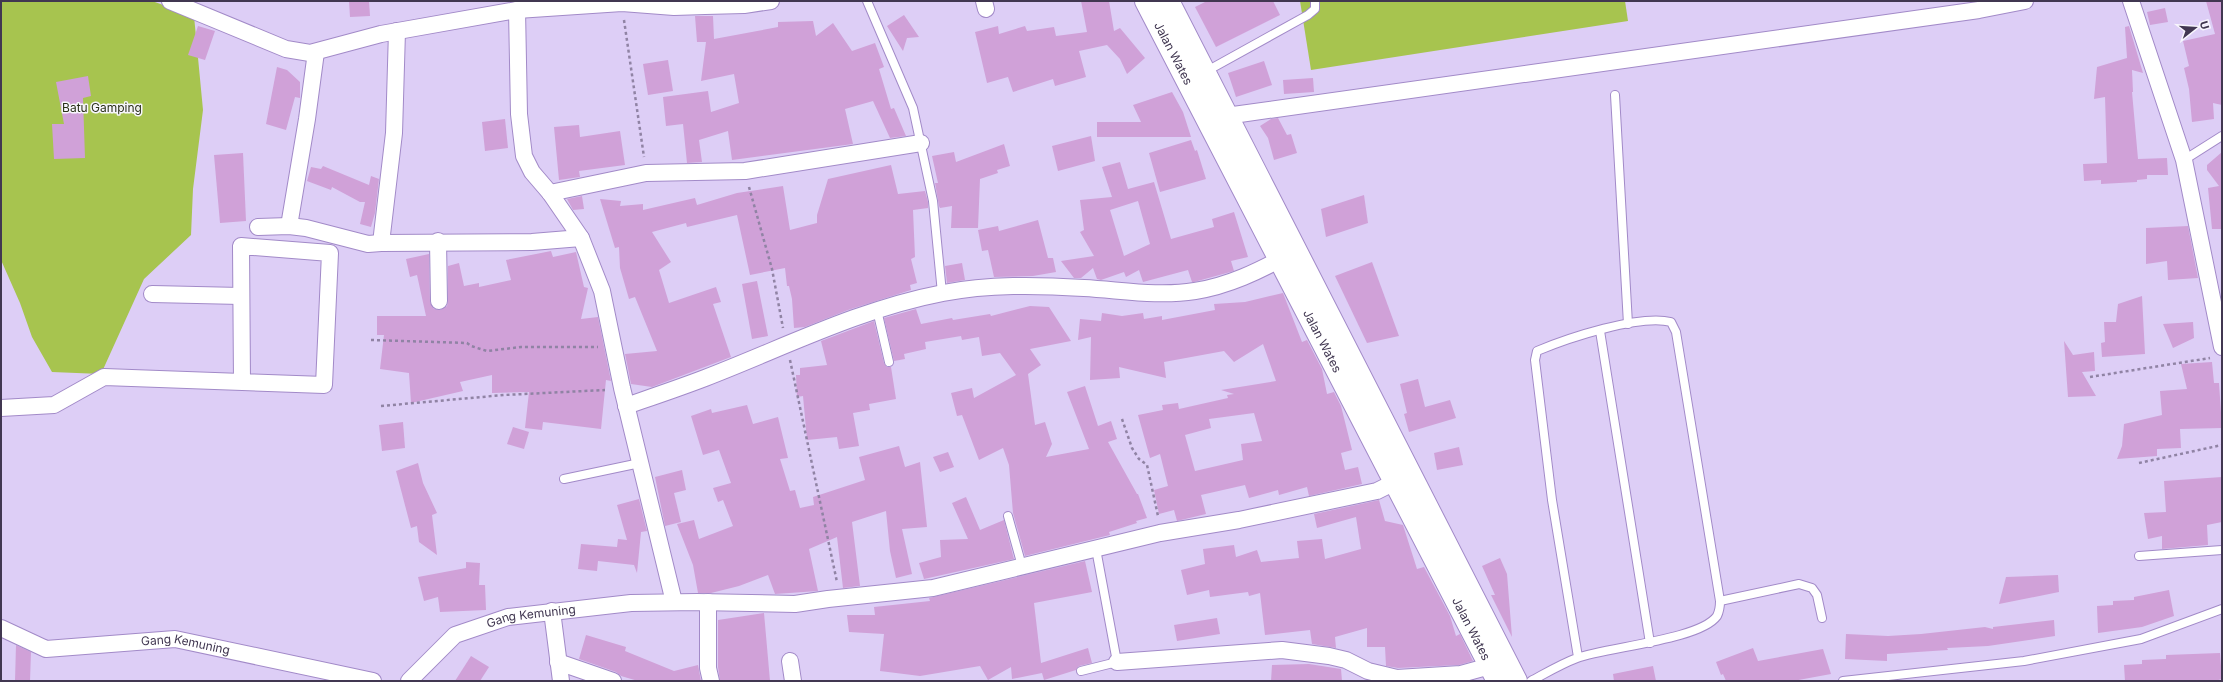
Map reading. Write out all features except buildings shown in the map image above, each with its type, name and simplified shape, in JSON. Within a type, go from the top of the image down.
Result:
[{"type":"highway","name":"Jalan Wates","points":[[1146,1],[1288,255],[1516,681]]},
{"type":"highway","name":"Jalan Wates","points":[[1168,1],[1226,116],[1288,255],[1395,482],[1494,673]]},
{"type":"street","points":[[170,1],[286,49],[302,52],[316,52],[365,37],[517,10],[622,4],[674,7],[744,5],[771,1]]},
{"type":"street","points":[[1226,116],[1979,10],[2025,1]]},
{"type":"street","points":[[2131,1],[2184,160],[2220,344]]},
{"type":"street","points":[[517,10],[518,114],[526,163],[550,193],[581,238],[602,291],[612,346],[674,602]]},
{"type":"street","points":[[381,243],[394,133],[397,31]]},
{"type":"street","points":[[289,226],[307,119],[316,52]]},
{"type":"street","points":[[550,193],[646,173],[744,171],[921,143]]},
{"type":"street","points":[[258,227],[289,226],[368,244],[532,242],[581,238]]},
{"type":"street","points":[[438,242],[438,301]]},
{"type":"street","points":[[1,408],[54,405],[104,377],[324,385],[330,253],[241,246],[242,382]]},
{"type":"street","points":[[626,406],[705,378],[787,344],[877,310],[942,293],[990,285],[1084,288],[1170,294],[1196,291],[1225,284],[1256,272],[1288,255]]},
{"type":"street","points":[[152,294],[241,296]]},
{"type":"street","name":"Gang Kemuning","points":[[409,681],[455,635],[508,617],[631,603],[708,602],[795,604],[933,588],[1160,533],[1239,520],[1377,492],[1395,482]]},
{"type":"street","points":[[708,602],[708,668],[711,681]]},
{"type":"street","points":[[552,611],[561,681]]},
{"type":"street","name":"Gang Kemuning","points":[[1,628],[46,649],[175,639],[373,681]]},
{"type":"street","points":[[1117,662],[1282,650],[1329,656],[1346,660],[1368,671],[1397,678],[1494,673]]},
{"type":"street","points":[[790,661],[793,681]]},
{"type":"street","points":[[558,662],[613,681]]},
{"type":"lane","points":[[867,1],[914,108],[933,201],[942,293]]},
{"type":"lane","points":[[1205,72],[1308,14],[1314,9],[1315,1]]},
{"type":"lane","points":[[1615,95],[1628,324]]},
{"type":"lane","points":[[2184,160],[2222,136]]},
{"type":"lane","points":[[877,310],[889,362]]},
{"type":"lane","points":[[1531,681],[1578,658],[1650,643],[1707,624],[1717,616],[1720,601],[1676,332],[1671,322],[1660,319],[1628,324],[1600,331],[1537,350],[1535,360],[1552,500],[1578,658]]},
{"type":"lane","points":[[1600,331],[1650,643]]},
{"type":"lane","points":[[564,480],[640,463]]},
{"type":"lane","points":[[1008,516],[1022,566]]},
{"type":"lane","points":[[1081,671],[1117,662],[1096,549]]},
{"type":"lane","points":[[2138,556],[2222,550]]},
{"type":"lane","points":[[1720,601],[1799,584],[1812,588],[1816,596],[1822,618]]},
{"type":"lane","points":[[1843,681],[2024,662],[2141,639],[2222,609]]},
{"type":"path","points":[[622,4],[630,75],[646,173]]},
{"type":"path","points":[[744,171],[772,269],[840,598]]},
{"type":"path","points":[[371,340],[467,343],[471,346],[487,351],[521,347],[568,348],[612,346]]},
{"type":"path","points":[[2090,377],[2220,344]]},
{"type":"path","points":[[381,406],[504,395],[622,388]]},
{"type":"path","points":[[1122,420],[1132,448],[1139,459],[1147,465],[1156,502],[1160,533]]},
{"type":"path","points":[[2139,463],[2222,445]]},
{"type":"green space","name":"Batu Gamping","points":[[1,1],[152,1],[194,16],[203,110],[193,189],[191,235],[144,279],[101,374],[52,372],[32,337],[20,303],[1,260]]},
{"type":"green space","points":[[1300,1],[1625,1],[1628,21],[1311,70]]}]
